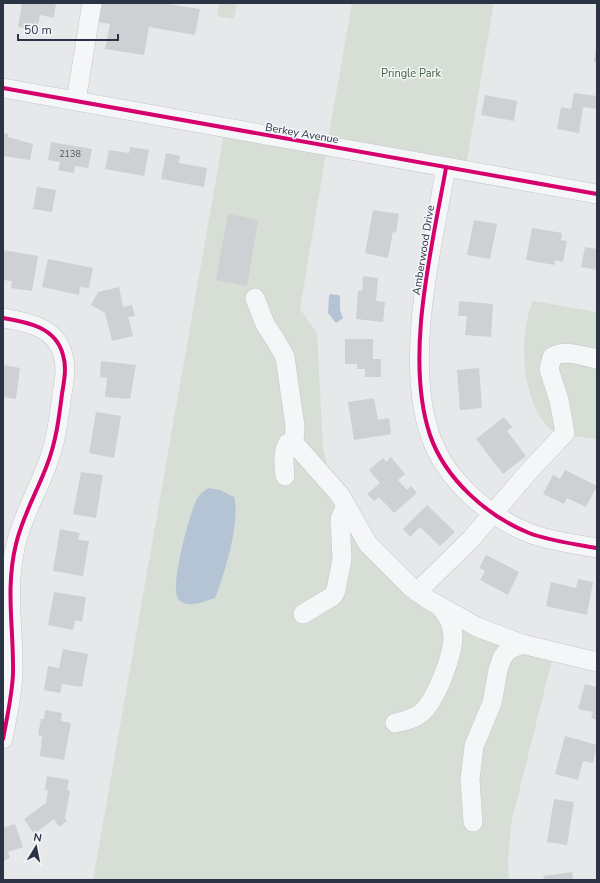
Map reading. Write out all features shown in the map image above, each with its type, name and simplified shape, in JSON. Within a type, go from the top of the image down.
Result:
[{"type":"street","points":[[76,101],[92,3]]},
{"type":"street","name":"Berkey Avenue","points":[[3,88],[597,194]]},
{"type":"street","name":"Amberwood Drive","points":[[446,168],[422,312],[421,370],[423,408],[431,437],[438,454],[451,474],[463,488],[493,512],[529,533],[554,540],[597,548]]},
{"type":"street","points":[[255,298],[264,324],[276,340],[285,357],[294,426],[294,442],[340,495],[368,544],[417,592],[477,627],[522,644],[597,662]]},
{"type":"street","points":[[3,318],[27,322],[45,330],[58,342],[63,355],[65,370],[58,425],[53,448],[24,517],[10,574],[10,623],[13,672],[12,693],[3,739]]},
{"type":"street","points":[[417,592],[471,539],[530,470],[565,433],[559,400],[550,369],[552,357],[558,353],[567,352],[597,360]]},
{"type":"street","points":[[285,476],[283,459],[285,448],[288,443],[294,442]]},
{"type":"street","points":[[303,614],[333,596],[336,590],[342,560],[340,519],[346,506]]},
{"type":"street","points":[[395,723],[408,720],[421,713],[430,704],[442,679],[450,654],[453,637],[447,614],[437,605]]},
{"type":"street","points":[[473,822],[470,780],[474,746],[492,703],[498,670],[502,658],[508,650],[522,644]]},
{"type":"green space","points":[[219,3],[237,3],[234,19],[217,16]]},
{"type":"green space","name":"Pringle Park","points":[[352,3],[494,3],[465,171],[327,147],[300,309],[317,333],[323,448],[328,468],[340,495],[411,587],[554,652],[511,824],[508,862],[509,880],[93,880],[225,128],[327,146]]},
{"type":"green space","points":[[533,301],[597,312],[597,439],[567,435],[552,430],[542,419],[534,404],[528,387],[524,350],[528,315]]},
{"type":"water","points":[[330,294],[339,295],[340,297],[340,310],[343,318],[336,323],[328,313]]},
{"type":"water","points":[[208,488],[220,490],[234,497],[236,507],[233,533],[227,562],[215,598],[197,604],[187,604],[179,600],[176,593],[178,567],[185,534],[197,499]]},
{"type":"building","points":[[22,3],[56,3],[54,18],[40,15],[37,31],[18,27]]},
{"type":"building","points":[[102,3],[162,3],[200,9],[195,35],[149,27],[144,55],[105,49],[110,24],[99,22]]},
{"type":"building","points":[[596,47],[597,48],[597,63],[594,62]]},
{"type":"building","points":[[574,93],[597,96],[597,109],[583,107],[579,133],[557,129],[561,107],[571,109]]},
{"type":"building","points":[[485,95],[517,101],[514,121],[481,115]]},
{"type":"building","points":[[3,133],[8,134],[8,137],[33,144],[30,160],[3,156]]},
{"type":"building","points":[[51,142],[92,149],[88,168],[75,166],[74,173],[58,170],[60,162],[48,160]]},
{"type":"building","points":[[130,147],[149,150],[144,176],[105,169],[109,150],[129,153]]},
{"type":"building","points":[[166,153],[180,156],[179,163],[207,168],[204,187],[161,179]]},
{"type":"building","points":[[37,187],[56,190],[52,212],[33,209]]},
{"type":"building","points":[[373,210],[399,214],[396,233],[393,232],[388,258],[365,253]]},
{"type":"building","points":[[228,214],[258,220],[247,286],[216,280]]},
{"type":"building","points":[[474,220],[497,224],[490,259],[467,255]]},
{"type":"building","points":[[532,228],[562,233],[561,240],[567,241],[563,262],[555,260],[554,265],[526,260]]},
{"type":"building","points":[[585,247],[597,249],[597,270],[581,267]]},
{"type":"building","points":[[3,250],[38,256],[32,291],[11,288],[12,281],[3,280]]},
{"type":"building","points":[[48,259],[93,268],[89,288],[80,287],[79,295],[42,287]]},
{"type":"building","points":[[363,276],[378,278],[376,301],[385,302],[383,322],[356,319],[358,291],[362,291]]},
{"type":"building","points":[[119,287],[123,307],[132,305],[135,316],[128,317],[133,336],[112,341],[105,313],[91,305],[98,292]]},
{"type":"building","points":[[459,301],[493,304],[491,337],[465,335],[467,316],[458,316]]},
{"type":"building","points":[[345,339],[373,339],[373,359],[381,359],[381,377],[365,377],[365,369],[357,369],[357,364],[345,364]]},
{"type":"building","points":[[101,361],[136,365],[130,399],[105,397],[107,378],[100,377]]},
{"type":"building","points":[[3,365],[20,368],[16,399],[4,397],[3,400]]},
{"type":"building","points":[[479,368],[482,408],[460,410],[457,370]]},
{"type":"building","points":[[374,398],[378,420],[389,418],[391,434],[354,440],[348,402]]},
{"type":"building","points":[[96,412],[121,416],[114,458],[89,453]]},
{"type":"building","points":[[504,417],[512,427],[507,431],[526,456],[503,474],[476,439]]},
{"type":"building","points":[[391,457],[405,474],[398,480],[407,490],[411,486],[417,493],[394,513],[379,497],[374,501],[367,494],[380,483],[369,470],[383,458],[386,462]]},
{"type":"building","points":[[565,470],[597,486],[586,507],[567,498],[564,504],[543,494],[553,475],[560,479]]},
{"type":"building","points":[[81,472],[103,475],[96,518],[73,514]]},
{"type":"building","points":[[427,505],[455,532],[440,546],[420,527],[410,537],[403,529]]},
{"type":"building","points":[[60,529],[80,533],[78,540],[89,541],[83,576],[53,571]]},
{"type":"building","points":[[486,555],[519,572],[508,595],[480,580],[485,571],[479,568]]},
{"type":"building","points":[[578,579],[593,582],[587,615],[546,606],[551,582],[576,588]]},
{"type":"building","points":[[54,592],[86,597],[82,622],[75,620],[73,630],[48,625]]},
{"type":"building","points":[[63,649],[88,654],[82,687],[62,684],[60,693],[44,690],[48,666],[59,668]]},
{"type":"building","points":[[585,684],[597,687],[597,720],[591,718],[593,712],[578,709]]},
{"type":"building","points":[[45,710],[62,713],[61,721],[71,723],[64,760],[40,756],[42,736],[38,735],[41,719],[44,719]]},
{"type":"building","points":[[565,736],[597,745],[593,763],[583,761],[578,780],[555,774]]},
{"type":"building","points":[[47,776],[69,780],[67,790],[70,791],[65,818],[67,821],[59,827],[54,819],[34,834],[24,819],[46,803],[48,790],[45,790]]},
{"type":"building","points":[[554,799],[574,802],[567,845],[547,842]]},
{"type":"building","points":[[15,824],[23,847],[8,852],[10,858],[3,861],[3,828]]},
{"type":"building","points":[[572,872],[573,880],[544,880],[543,876]]},
{"type":"cycle path","points":[[3,88],[597,194]]},
{"type":"cycle path","points":[[446,168],[428,267],[420,337],[420,371],[423,404],[430,435],[437,451],[457,481],[469,494],[498,517],[513,526],[537,536],[597,548]]},
{"type":"cycle path","points":[[3,318],[31,324],[47,332],[54,338],[59,346],[63,355],[65,370],[53,448],[22,523],[13,561],[10,593],[13,674],[3,739]]}]
